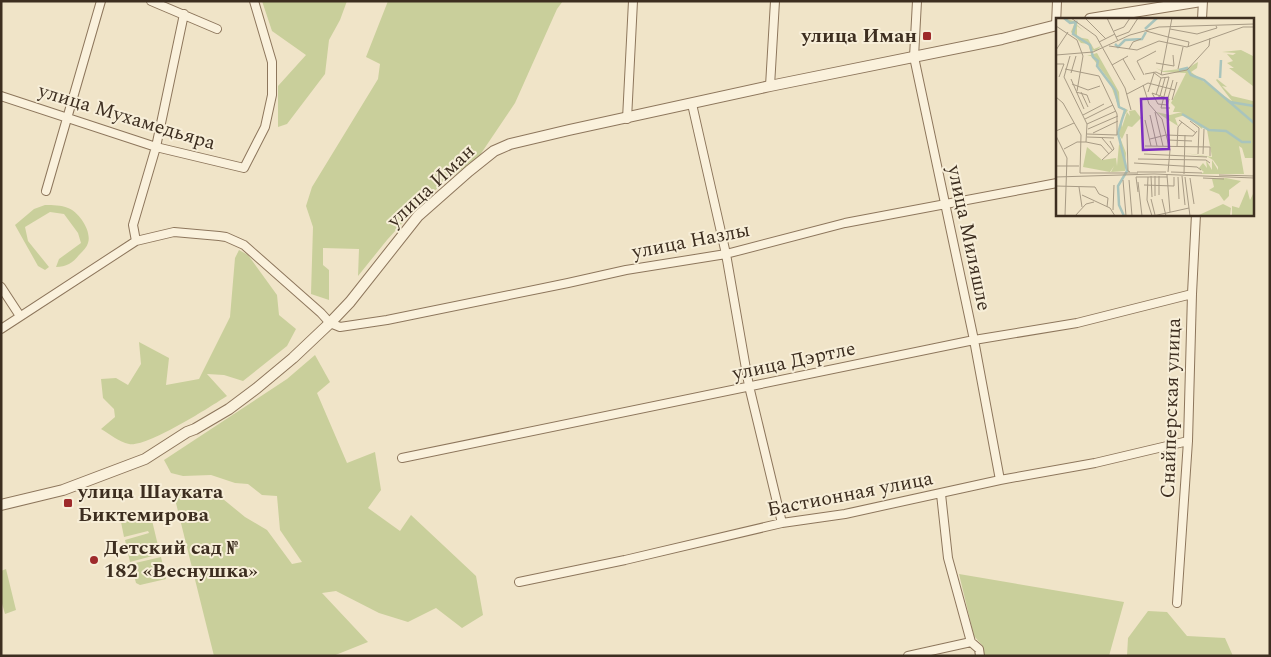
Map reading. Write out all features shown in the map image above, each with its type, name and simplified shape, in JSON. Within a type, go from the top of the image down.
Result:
[{"type":"street","points":[[46,191],[101,1]]},
{"type":"street","points":[[151,1],[217,29]]},
{"type":"street","name":"улица Мухамедьяра","points":[[1,96],[156,147],[244,168],[265,127],[272,95],[272,62],[254,1]]},
{"type":"street","points":[[626,119],[633,1]]},
{"type":"street","points":[[770,86],[775,1]]},
{"type":"street","name":"улица Миляшле","points":[[917,1],[914,57],[974,340],[1000,480]]},
{"type":"street","points":[[1057,1],[1057,18]]},
{"type":"street","points":[[1096,18],[1202,1],[1202,18]]},
{"type":"street","points":[[136,241],[133,225],[156,147],[184,14]]},
{"type":"street","name":"улица Иман","points":[[1,504],[63,490],[145,459],[229,408],[257,388],[293,358],[350,302],[418,216],[494,151],[518,142],[569,130],[770,86],[1002,39],[1056,25]]},
{"type":"street","points":[[692,104],[726,254],[749,386],[782,523]]},
{"type":"street","name":"улица Назлы","points":[[330,323],[340,327],[387,320],[626,270],[726,254],[845,223],[1056,183]]},
{"type":"street","name":"Снайперская улица","points":[[1177,603],[1188,441],[1196,215]]},
{"type":"street","points":[[1,329],[136,241],[174,232],[226,237],[244,245],[322,313],[330,323]]},
{"type":"street","points":[[1,287],[20,316]]},
{"type":"street","name":"улица Дэртле","points":[[402,458],[974,340],[1077,323],[1192,294]]},
{"type":"street","name":"Бастионная улица","points":[[519,582],[625,560],[782,523],[845,514],[1000,480],[1095,463],[1188,441]]},
{"type":"street","points":[[941,494],[948,558],[971,642],[979,649],[980,656]]},
{"type":"street","points":[[908,656],[971,642]]},
{"type":"green space","points":[[262,1],[347,1],[340,20],[329,40],[325,74],[287,124],[278,127],[278,86],[306,55],[272,31]]},
{"type":"green space","points":[[388,1],[563,1],[557,9],[515,103],[480,155],[424,199],[358,276],[359,249],[323,248],[323,265],[329,270],[329,300],[311,294],[313,227],[306,206],[312,187],[378,79],[380,64],[366,57]]},
{"type":"green space","points":[[45,205],[63,206],[76,213],[84,222],[89,238],[86,248],[74,260],[69,264],[56,267],[59,259],[81,243],[78,233],[64,214],[50,212],[25,227],[28,241],[49,267],[45,270],[38,266],[15,225],[34,209]]},
{"type":"green space","points":[[239,250],[248,255],[277,295],[279,315],[296,329],[287,346],[243,381],[224,375],[207,374],[227,396],[178,426],[149,440],[137,444],[129,444],[118,440],[101,429],[115,417],[114,409],[103,398],[101,379],[116,378],[128,385],[141,364],[139,342],[169,358],[166,385],[199,379],[230,317],[235,258]]},
{"type":"green space","points":[[315,355],[330,382],[317,393],[347,463],[375,452],[381,490],[368,508],[400,531],[411,515],[476,576],[483,615],[462,628],[436,608],[408,622],[379,613],[336,591],[322,593],[368,642],[333,656],[214,656],[172,487],[195,489],[223,499],[245,517],[267,530],[292,564],[302,562],[280,530],[277,496],[262,495],[248,484],[235,483],[211,475],[183,476],[171,473],[164,460],[287,379]]},
{"type":"green space","points":[[150,512],[160,554],[130,562],[125,540],[149,533],[148,531],[124,537],[121,522]]},
{"type":"green space","points":[[161,557],[166,579],[140,585],[136,583],[131,564]]},
{"type":"green space","points":[[6,569],[16,610],[5,614],[1,600],[1,571]]},
{"type":"green space","points":[[959,574],[1124,602],[1109,656],[985,656],[982,645],[974,636]]},
{"type":"green space","points":[[1148,611],[1167,612],[1187,636],[1225,638],[1233,656],[1127,656],[1128,638]]},
{"type":"place","name":"улица Иман","points":[[927,36]]},
{"type":"place","name":"улица Шауката Биктемирова","points":[[68,503]]},
{"type":"place","name":"Детский сад № 182 «Веснушка»","points":[[94,560]]}]
